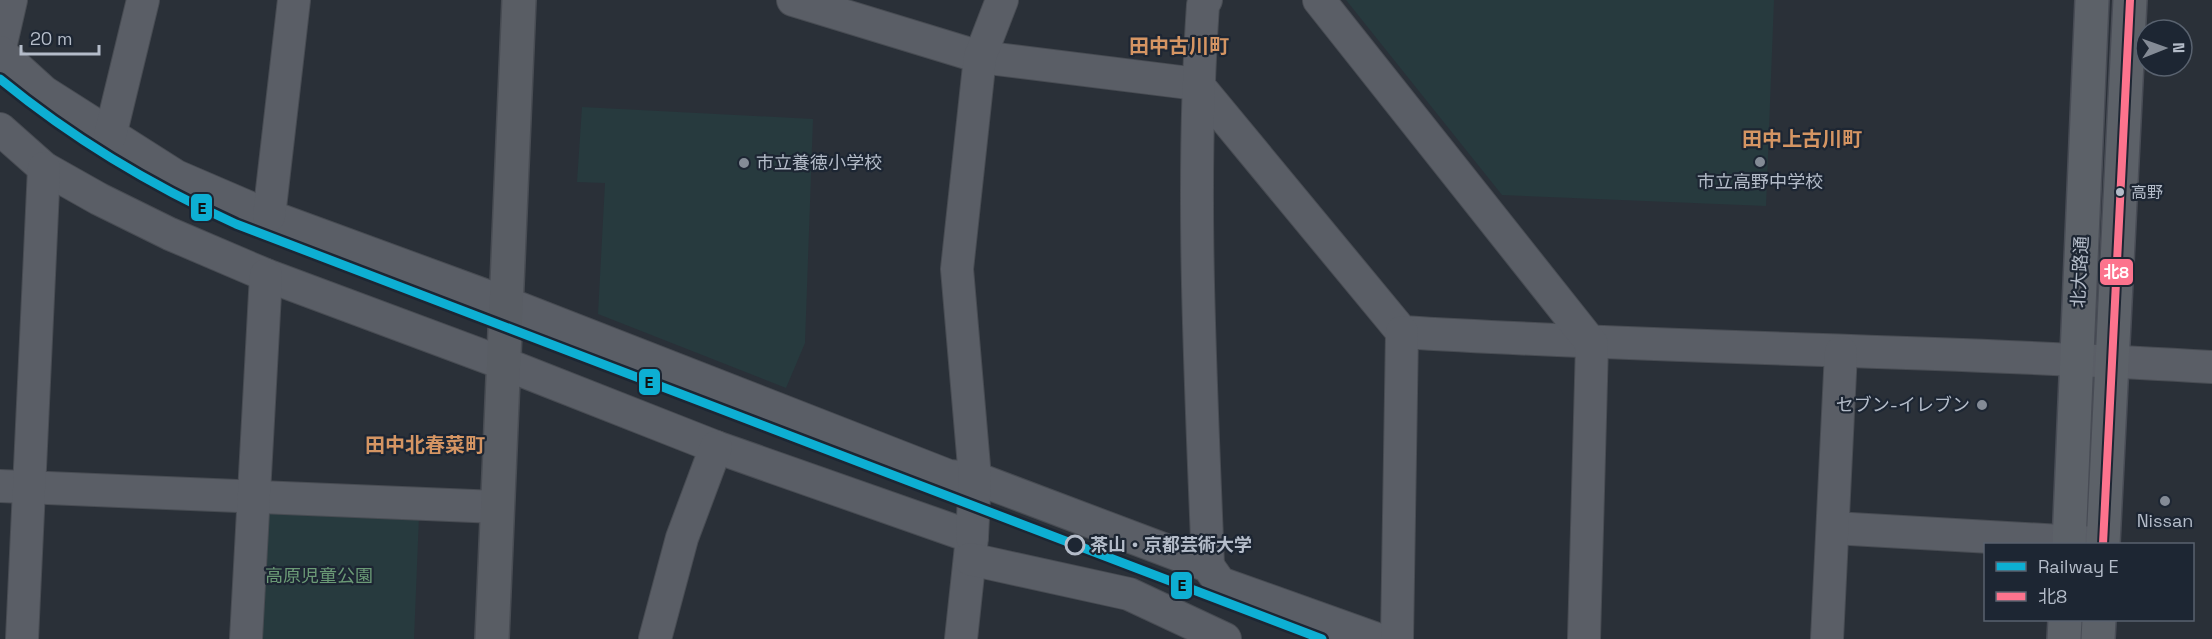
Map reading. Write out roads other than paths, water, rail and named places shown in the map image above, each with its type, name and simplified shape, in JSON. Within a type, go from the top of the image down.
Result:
[{"type":"main road","name":"北大路通","points":[[2069,543],[2092,0]]},
{"type":"main road","name":"北大路通","points":[[2103,543],[2114,361],[2130,0]]},
{"type":"main road","points":[[2064,639],[2065,621]]},
{"type":"main road","points":[[2098,639],[2099,621]]},
{"type":"street","points":[[11,0],[0,50],[44,92],[176,176],[269,216],[506,303],[949,476],[975,478],[1208,566]]},
{"type":"street","points":[[110,136],[142,0]]},
{"type":"street","points":[[269,216],[294,0]]},
{"type":"street","points":[[492,639],[519,0]]},
{"type":"street","points":[[793,0],[980,57],[1197,84],[1402,332],[1397,639]]},
{"type":"street","points":[[961,639],[971,548],[975,478],[957,269],[980,57],[1002,0]]},
{"type":"street","points":[[1206,0],[1203,5],[1197,84],[1198,316],[1208,566],[1220,583],[1377,639]]},
{"type":"street","points":[[1319,0],[1592,344],[1584,639]]},
{"type":"street","points":[[0,129],[44,168],[170,234],[266,275],[505,364],[971,548],[1129,594],[1225,639]]},
{"type":"street","points":[[22,639],[31,487],[44,168]]},
{"type":"street","points":[[246,639],[266,275]]},
{"type":"street","points":[[1402,332],[1592,344],[2076,359],[2212,367]]},
{"type":"street","points":[[1827,639],[1841,352]]},
{"type":"street","points":[[655,639],[682,537],[716,447]]},
{"type":"street","points":[[0,486],[497,507]]},
{"type":"street","points":[[1833,528],[2069,543]]},
{"type":"rail line","name":"E","points":[[0,79],[84,141],[113,159],[173,193],[236,224],[1322,639]]},
{"type":"place","name":"市立高野中学校","points":[[1760,162]]},
{"type":"place","name":"市立養徳小学校","points":[[744,163]]},
{"type":"place","name":"高野","points":[[2120,192]]},
{"type":"place","name":"セブン-イレブン","points":[[1982,405]]},
{"type":"place","name":"Nissan","points":[[2165,501]]},
{"type":"place","name":"茶山・京都芸術大学","points":[[1075,545]]},
{"type":"district","name":"田中古川町","points":[[1179,46]]},
{"type":"district","name":"田中上古川町","points":[[1802,139]]},
{"type":"district","name":"田中北春菜町","points":[[425,445]]},
{"type":"park label","name":"高原児童公園","points":[[319,576]]}]
